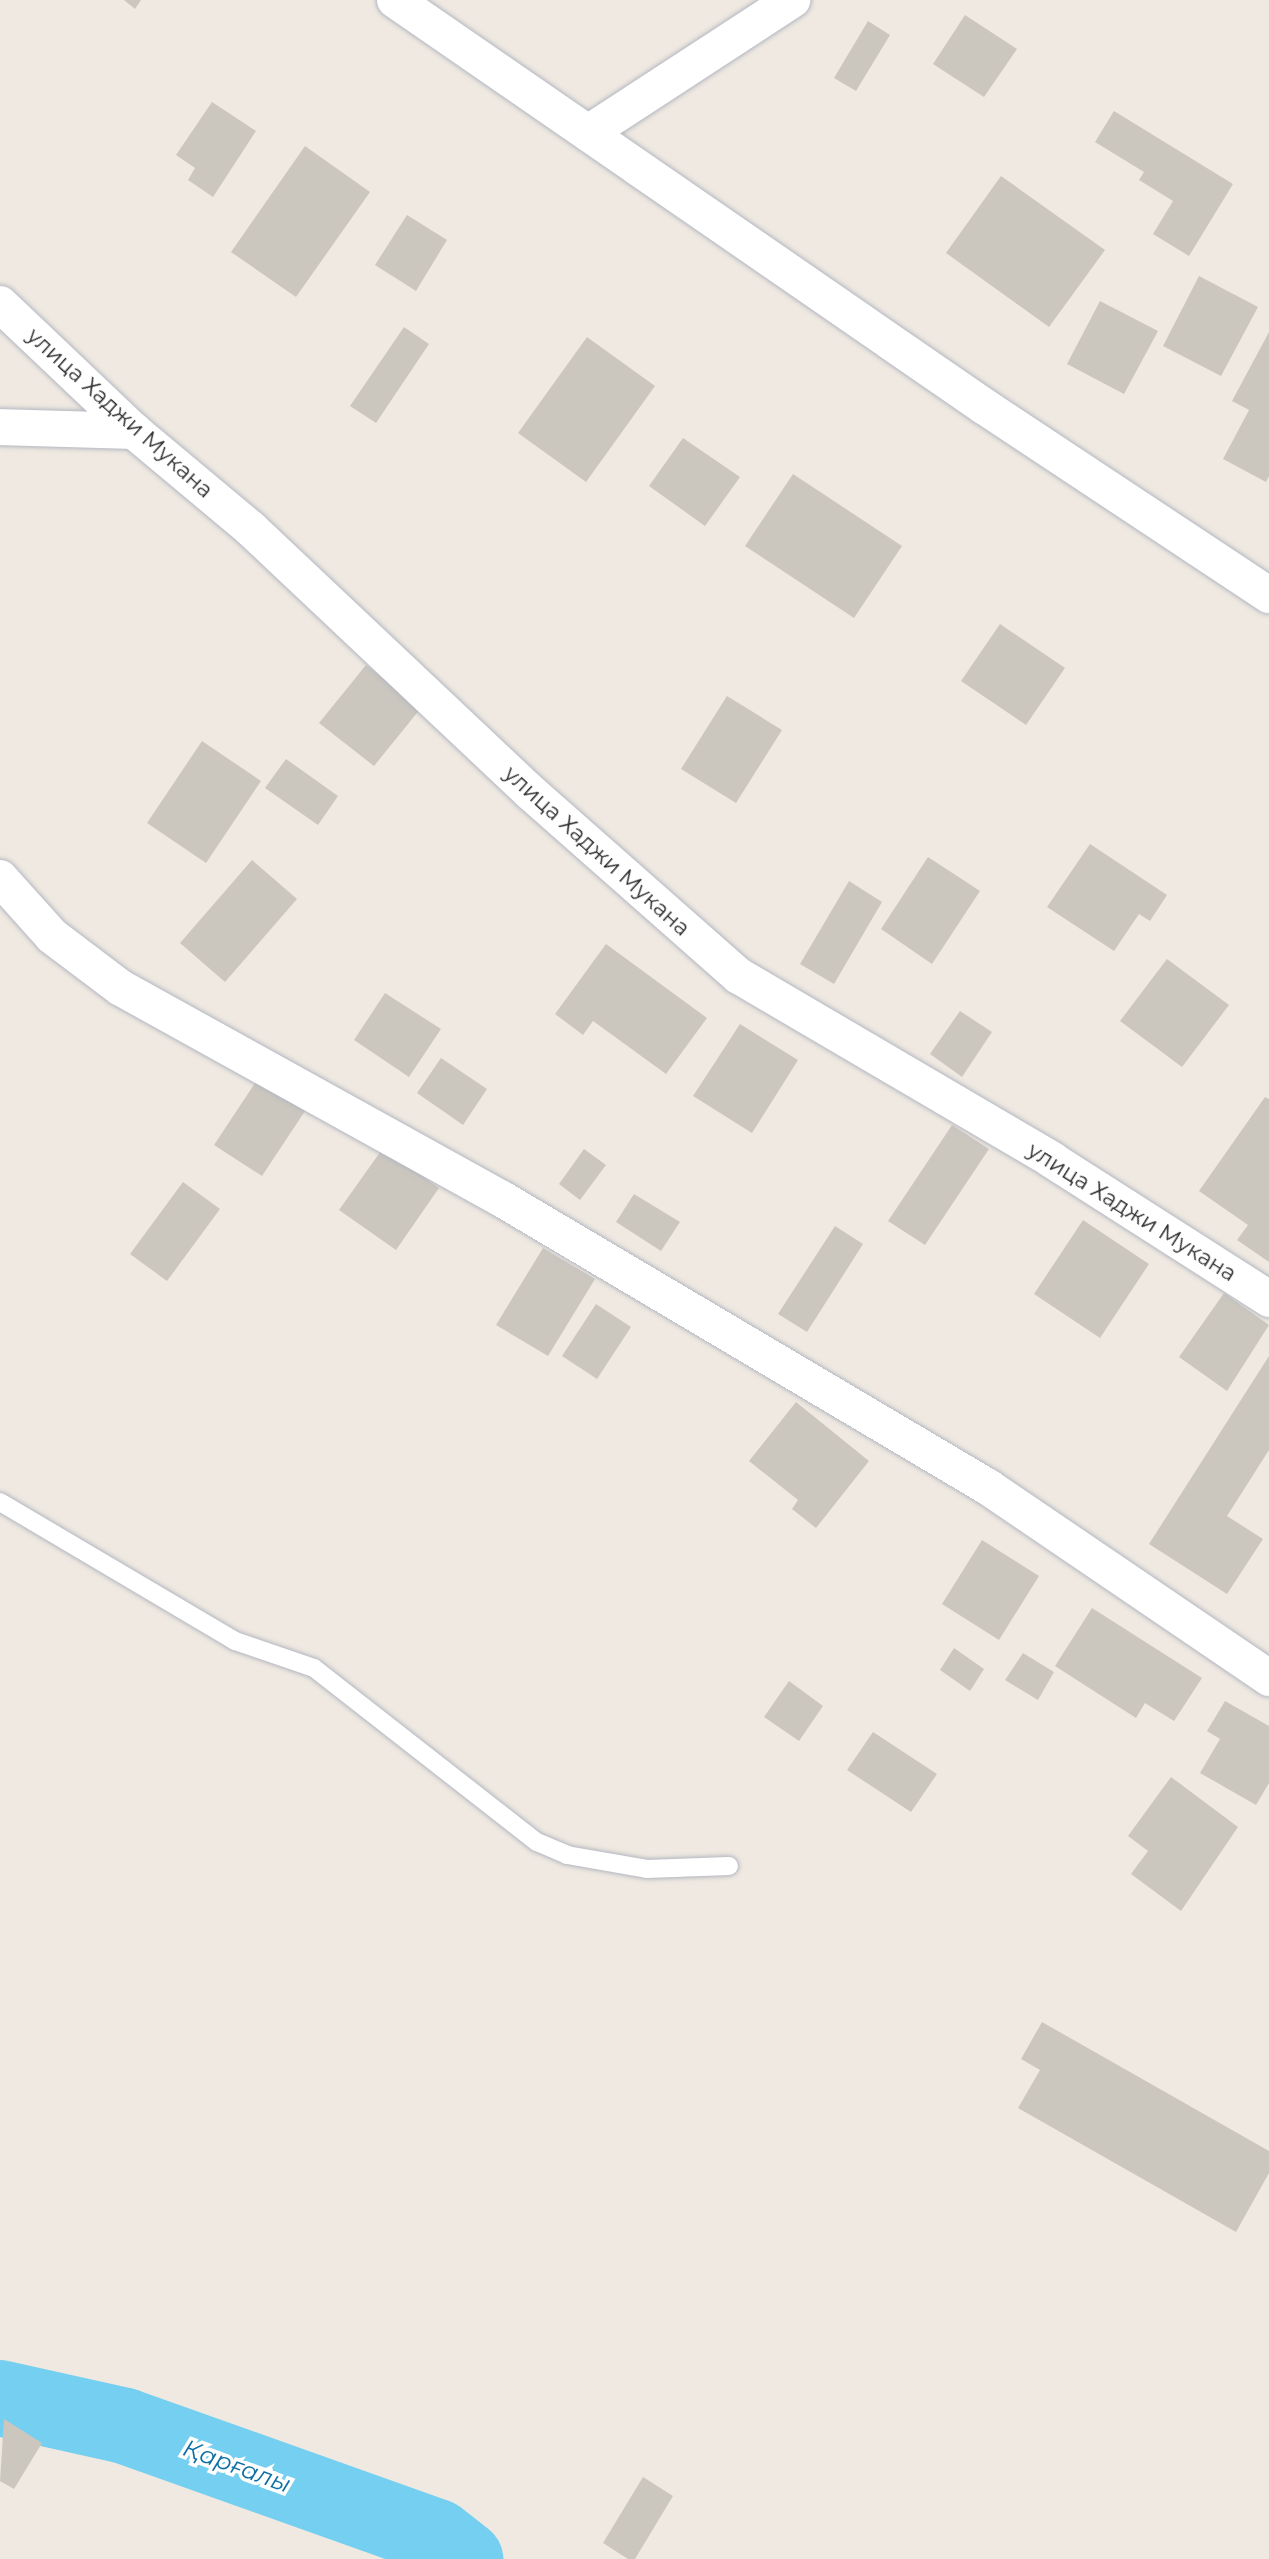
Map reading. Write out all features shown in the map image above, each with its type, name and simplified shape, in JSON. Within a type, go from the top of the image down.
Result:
[{"type":"street","points":[[395,0],[1269,595]]},
{"type":"street","points":[[588,133],[792,0]]},
{"type":"street","name":"улица Хаджи Мукана","points":[[0,304],[134,431],[251,529],[530,792],[739,976],[1052,1160],[1269,1299]]},
{"type":"street","points":[[0,427],[134,431]]},
{"type":"street","points":[[0,878],[52,936],[121,988],[502,1199],[988,1487],[1269,1678]]},
{"type":"lane","points":[[0,1502],[235,1641],[314,1668],[537,1842],[567,1855],[647,1869],[729,1866]]},
{"type":"building","points":[[124,0],[141,0],[135,9]]},
{"type":"building","points":[[965,15],[1017,49],[984,97],[933,64]]},
{"type":"building","points":[[868,21],[890,35],[856,91],[834,78]]},
{"type":"building","points":[[212,102],[256,131],[213,197],[188,180],[195,168],[176,155]]},
{"type":"building","points":[[1114,111],[1233,184],[1189,256],[1153,234],[1173,201],[1139,180],[1144,172],[1095,142]]},
{"type":"building","points":[[305,146],[370,192],[296,297],[231,252]]},
{"type":"building","points":[[1001,176],[1105,250],[1049,327],[946,253]]},
{"type":"building","points":[[407,215],[447,240],[416,291],[375,265]]},
{"type":"building","points":[[1199,276],[1258,307],[1221,376],[1163,346]]},
{"type":"building","points":[[1100,301],[1158,331],[1124,394],[1067,364]]},
{"type":"building","points":[[404,327],[429,344],[376,423],[350,406]]},
{"type":"building","points":[[1269,332],[1269,476],[1266,482],[1223,459],[1249,410],[1232,401]]},
{"type":"building","points":[[587,337],[655,386],[586,482],[518,433]]},
{"type":"building","points":[[683,438],[740,477],[705,526],[649,486]]},
{"type":"building","points":[[793,474],[902,546],[854,618],[745,546]]},
{"type":"building","points":[[1000,624],[1065,668],[1026,725],[961,681]]},
{"type":"building","points":[[366,665],[421,708],[374,766],[319,723]]},
{"type":"building","points":[[727,696],[782,730],[736,803],[681,769]]},
{"type":"building","points":[[202,741],[261,781],[206,863],[147,823]]},
{"type":"building","points":[[286,759],[338,796],[318,825],[265,788]]},
{"type":"building","points":[[1090,844],[1167,895],[1150,921],[1139,914],[1114,951],[1047,907]]},
{"type":"building","points":[[928,857],[980,891],[932,964],[881,929]]},
{"type":"building","points":[[252,860],[297,899],[225,982],[180,943]]},
{"type":"building","points":[[849,881],[882,902],[834,984],[800,964]]},
{"type":"building","points":[[606,944],[707,1018],[666,1074],[593,1021],[583,1035],[555,1014]]},
{"type":"building","points":[[1167,959],[1229,1005],[1182,1067],[1120,1021]]},
{"type":"building","points":[[385,993],[441,1029],[409,1077],[354,1040]]},
{"type":"building","points":[[960,1011],[992,1032],[962,1077],[930,1054]]},
{"type":"building","points":[[740,1024],[798,1060],[752,1133],[693,1096]]},
{"type":"building","points":[[441,1058],[487,1089],[463,1125],[417,1093]]},
{"type":"building","points":[[257,1080],[305,1111],[262,1176],[214,1145]]},
{"type":"building","points":[[1265,1097],[1269,1099],[1269,1262],[1237,1240],[1248,1225],[1199,1191]]},
{"type":"building","points":[[952,1125],[989,1149],[925,1245],[888,1221]]},
{"type":"building","points":[[383,1148],[439,1188],[396,1250],[339,1210]]},
{"type":"building","points":[[584,1149],[606,1165],[580,1200],[559,1184]]},
{"type":"building","points":[[183,1182],[220,1209],[167,1281],[130,1254]]},
{"type":"building","points":[[634,1194],[680,1222],[661,1251],[616,1222]]},
{"type":"building","points":[[1083,1220],[1149,1264],[1100,1338],[1034,1294]]},
{"type":"building","points":[[835,1226],[863,1244],[807,1332],[778,1314]]},
{"type":"building","points":[[543,1248],[595,1279],[548,1356],[496,1325]]},
{"type":"building","points":[[1224,1293],[1269,1325],[1227,1391],[1179,1357]]},
{"type":"building","points":[[596,1304],[631,1327],[597,1379],[562,1356]]},
{"type":"building","points":[[1269,1356],[1269,1450],[1227,1516],[1263,1539],[1227,1594],[1149,1544]]},
{"type":"building","points":[[796,1402],[869,1461],[816,1528],[792,1509],[798,1500],[749,1461]]},
{"type":"building","points":[[982,1540],[1039,1576],[999,1640],[942,1604]]},
{"type":"building","points":[[1092,1608],[1202,1678],[1174,1721],[1145,1703],[1136,1718],[1055,1666]]},
{"type":"building","points":[[954,1648],[984,1669],[970,1691],[940,1670]]},
{"type":"building","points":[[1023,1653],[1054,1672],[1038,1700],[1005,1680]]},
{"type":"building","points":[[789,1681],[823,1706],[799,1741],[764,1717]]},
{"type":"building","points":[[1225,1701],[1269,1726],[1269,1783],[1256,1805],[1200,1773],[1220,1739],[1207,1731]]},
{"type":"building","points":[[873,1732],[937,1774],[911,1812],[847,1770]]},
{"type":"building","points":[[1171,1777],[1238,1827],[1181,1911],[1131,1874],[1148,1851],[1128,1836]]},
{"type":"building","points":[[1042,2022],[1269,2151],[1269,2173],[1236,2232],[1018,2108],[1040,2070],[1021,2059]]},
{"type":"building","points":[[4,2419],[42,2443],[14,2489],[0,2481]]},
{"type":"building","points":[[643,2477],[673,2496],[635,2559],[628,2559],[603,2543]]},
{"type":"waterway","name":"Қарғалы","points":[[0,2398],[125,2426],[437,2537],[465,2559]]}]
